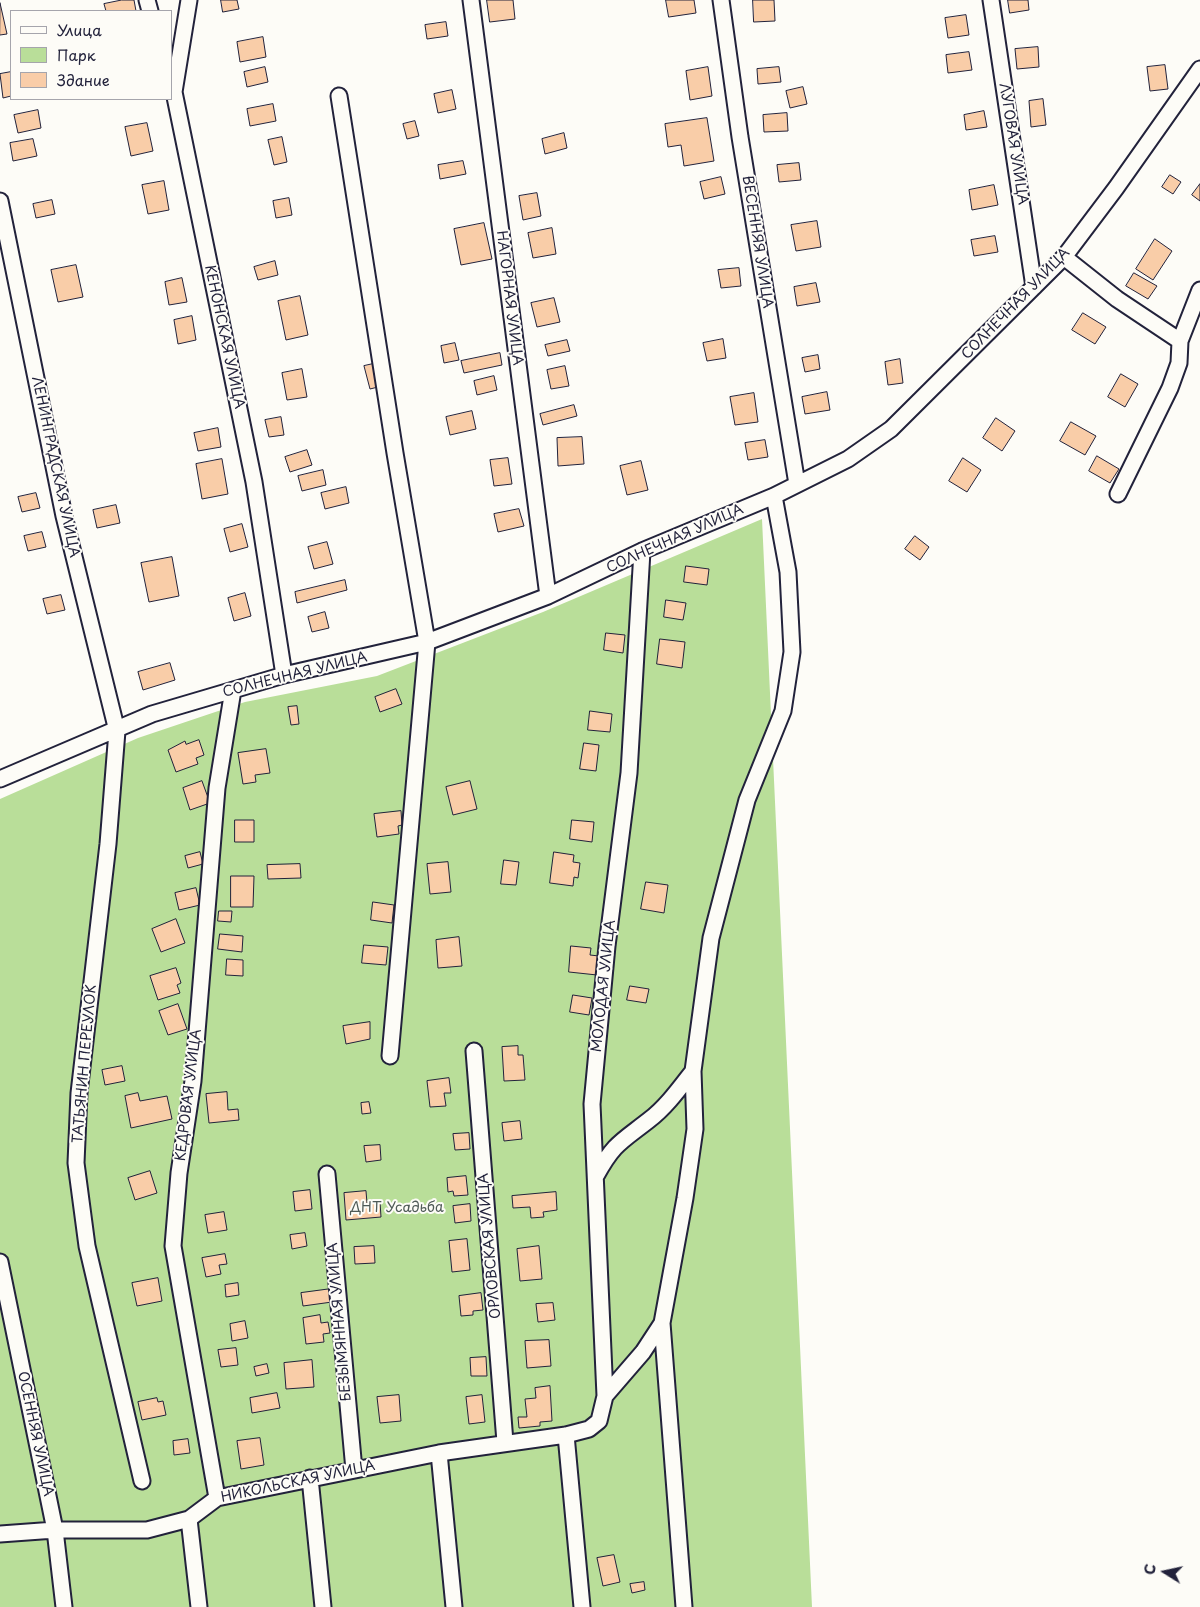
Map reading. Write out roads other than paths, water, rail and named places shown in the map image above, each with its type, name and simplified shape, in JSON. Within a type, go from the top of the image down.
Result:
[{"type":"street","name":"КЕНОНСКАЯ УЛИЦА","points":[[190,0],[172,87],[254,482],[284,675]]},
{"type":"street","name":"НАГОРНАЯ УЛИЦА","points":[[471,0],[548,596]]},
{"type":"street","name":"ВЕСЕННЯЯ УЛИЦА","points":[[721,0],[740,137],[797,484]]},
{"type":"street","name":"ЛУГОВАЯ УЛИЦА","points":[[991,0],[1034,287]]},
{"type":"street","name":"СОЛНЕЧНАЯ УЛИЦА","points":[[0,779],[117,731],[152,714],[284,675],[427,642],[548,596],[642,552],[774,496],[848,459],[891,428],[1064,257],[1200,70]]},
{"type":"street","points":[[339,96],[395,453],[427,642],[390,1056]]},
{"type":"street","name":"ЛЕНИНГРАДСКАЯ УЛИЦА","points":[[0,201],[64,516],[117,731]]},
{"type":"street","points":[[1064,257],[1117,299],[1180,341]]},
{"type":"street","points":[[1118,494],[1170,388],[1179,363],[1180,341],[1200,290]]},
{"type":"street","points":[[684,1607],[662,1323],[686,1198],[695,1129],[693,1071],[711,938],[747,800],[783,711],[792,652],[788,572],[774,496]]},
{"type":"street","name":"МОЛОДАЯ УЛИЦА","points":[[599,1421],[605,1396],[592,1104],[607,946],[629,773],[642,552]]},
{"type":"street","name":"КЕДРОВАЯ УЛИЦА","points":[[217,1498],[173,1246],[179,1173],[193,1081],[217,788],[232,690]]},
{"type":"street","name":"ТАТЬЯНИН ПЕРЕУЛОК","points":[[117,731],[108,844],[79,1093],[76,1163],[87,1246],[142,1481]]},
{"type":"street","name":"ОРЛОВСКАЯ УЛИЦА","points":[[474,1051],[505,1442]]},
{"type":"street","points":[[596,1177],[608,1153],[623,1138],[649,1120],[673,1097],[693,1071]]},
{"type":"street","name":"БЕЗЫМЯННАЯ УЛИЦА","points":[[327,1174],[354,1470]]},
{"type":"street","name":"ОСЕННЯЯ УЛИЦА","points":[[0,1262],[55,1530],[64,1607]]},
{"type":"street","points":[[605,1396],[643,1352],[662,1323]]},
{"type":"street","name":"НИКОЛЬСКАЯ УЛИЦА","points":[[0,1534],[55,1530],[147,1530],[189,1519],[217,1498],[439,1452],[566,1435],[589,1429],[599,1421]]},
{"type":"street","points":[[566,1435],[582,1607]]},
{"type":"street","points":[[439,1452],[454,1607]]},
{"type":"street","points":[[310,1478],[323,1607]]},
{"type":"street","points":[[189,1519],[199,1607]]},
{"type":"park label","name":"ДНТ Усадьба","points":[[397,1208]]}]
